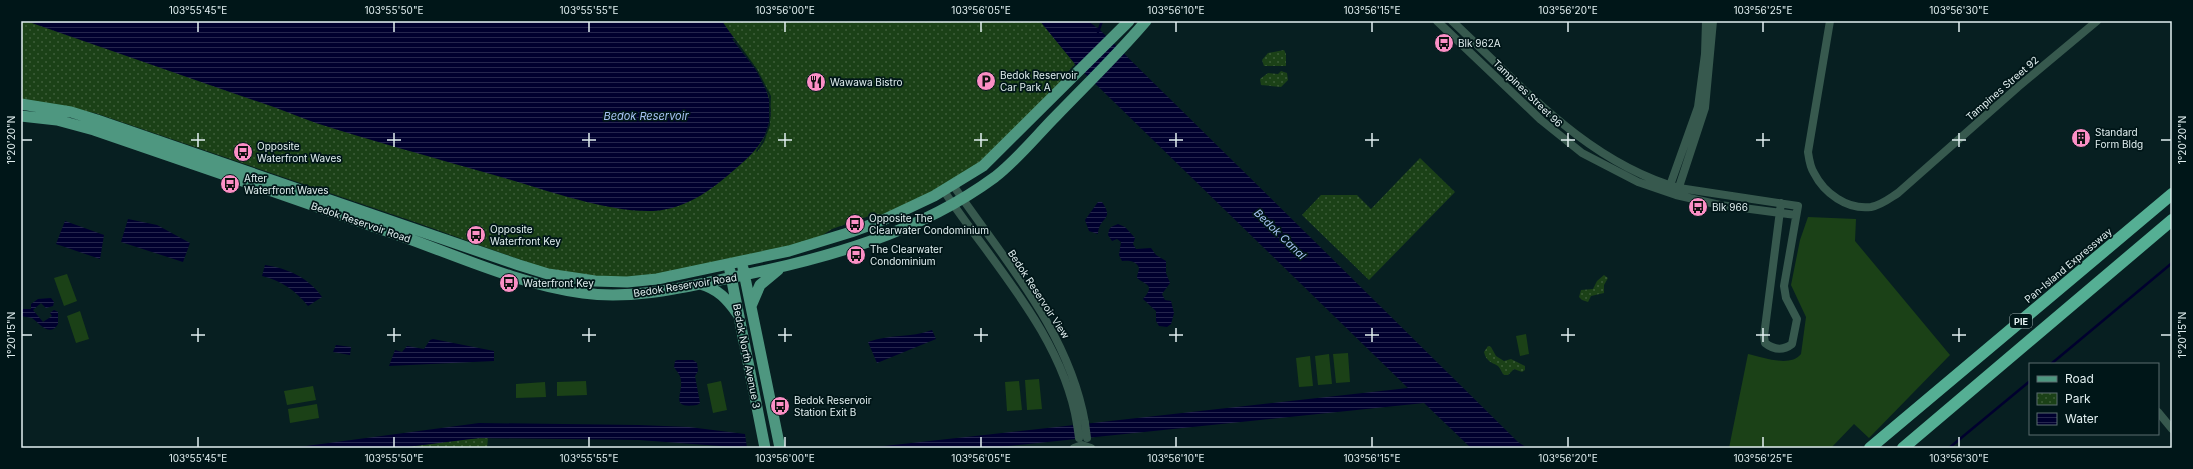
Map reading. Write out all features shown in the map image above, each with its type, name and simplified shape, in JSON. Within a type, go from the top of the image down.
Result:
[{"type":"highway","name":"Pan-Island Expressway","points":[[1870,448],[2172,194]]},
{"type":"highway","name":"PIE","points":[[1903,448],[2172,220]]},
{"type":"main road","name":"Bedok Reservoir Road","points":[[21,116],[57,120],[94,130],[469,261],[546,285],[585,293],[627,294],[700,284],[781,268],[820,258],[885,236],[922,220],[957,201],[998,174],[1146,21]]},
{"type":"main road","name":"Bedok Reservoir Road","points":[[21,104],[71,112],[97,120],[463,247],[548,274],[595,281],[627,282],[657,279],[789,251],[851,232],[914,206],[948,188],[983,166],[1001,150],[1127,23]]},
{"type":"main road","points":[[463,247],[464,254],[469,261]]},
{"type":"main road","name":"Bedok North Avenue 3","points":[[742,262],[780,448]]},
{"type":"main road","name":"Bedok North Avenue 3","points":[[729,264],[765,448]]},
{"type":"main road","points":[[751,306],[760,285],[768,276],[781,268]]},
{"type":"main road","points":[[700,284],[711,287],[721,294],[740,317]]},
{"type":"street","name":"Tampines Street 96","points":[[1437,21],[1541,120],[1578,152],[1638,182],[1669,189]]},
{"type":"street","name":"Tampines Street 96","points":[[1452,21],[1555,119],[1582,140],[1631,169],[1669,189],[1677,192],[1720,205],[1796,215],[1798,206],[1677,192]]},
{"type":"street","points":[[1669,189],[1698,107],[1705,54],[1706,21]]},
{"type":"street","points":[[1677,192],[1705,108],[1713,21]]},
{"type":"street","name":"Tampines Street 92","points":[[1830,21],[1808,152],[1813,171],[1822,186],[1841,200],[1851,205],[1871,206],[1883,203],[1898,193],[2018,87],[2097,21]]},
{"type":"street","name":"Bedok Reservoir View","points":[[948,188],[1050,345],[1081,424],[1083,438],[1092,448]]},
{"type":"street","points":[[1781,203],[1764,336],[1765,343],[1771,347],[1779,349],[1787,348],[1792,344],[1797,320],[1786,298],[1784,286],[1796,215]]},
{"type":"street","points":[[2159,413],[2172,429]]},
{"type":"street","name":"Bedok Reservoir View","points":[[1074,448],[1083,438]]},
{"type":"street","name":"Bedok Reservoir View","points":[[1074,448],[1082,446],[1092,448]]},
{"type":"green space","points":[[21,21],[1040,21],[1075,64],[1060,80],[1064,83],[999,148],[953,182],[885,216],[869,216],[832,229],[812,242],[656,276],[596,278],[546,269],[415,222],[95,113],[21,100]]},
{"type":"green space","points":[[1284,50],[1286,54],[1286,66],[1264,66],[1262,60],[1268,53]]},
{"type":"green space","points":[[1281,71],[1287,73],[1288,80],[1281,87],[1261,85],[1260,79],[1268,73],[1278,74]]},
{"type":"green space","points":[[1420,158],[1455,192],[1369,280],[1302,215],[1321,195],[1357,195],[1371,209]]},
{"type":"green space","points":[[1808,217],[1856,219],[1855,241],[1950,355],[1869,438],[1854,424],[1831,448],[1729,448],[1748,354],[1783,361],[1796,358],[1801,354],[1806,317],[1791,285],[1800,240]]},
{"type":"green space","points":[[67,274],[77,301],[64,306],[54,278]]},
{"type":"green space","points":[[1604,275],[1608,278],[1604,285],[1604,293],[1591,296],[1588,302],[1579,297],[1581,290],[1593,289],[1597,281]]},
{"type":"green space","points":[[80,311],[89,339],[76,343],[67,316]]},
{"type":"green space","points":[[1526,334],[1529,354],[1520,356],[1516,336]]},
{"type":"green space","points":[[1488,346],[1491,347],[1496,356],[1504,361],[1511,359],[1525,366],[1525,370],[1522,372],[1514,369],[1508,375],[1504,375],[1498,366],[1489,361],[1486,357],[1484,352]]},
{"type":"green space","points":[[1348,353],[1350,382],[1336,383],[1333,354]]},
{"type":"green space","points":[[1329,354],[1332,384],[1318,385],[1315,356]]},
{"type":"green space","points":[[1310,356],[1313,386],[1299,387],[1296,358]]},
{"type":"green space","points":[[1039,379],[1042,409],[1027,410],[1025,380]]},
{"type":"green space","points":[[586,381],[587,395],[557,396],[557,382]]},
{"type":"green space","points":[[721,381],[727,410],[713,413],[707,384]]},
{"type":"green space","points":[[1019,381],[1022,410],[1007,411],[1005,382]]},
{"type":"green space","points":[[545,382],[546,397],[516,398],[516,384]]},
{"type":"green space","points":[[313,386],[316,400],[287,405],[284,391]]},
{"type":"green space","points":[[317,404],[319,418],[290,423],[288,409]]},
{"type":"green space","points":[[488,438],[487,448],[399,448],[467,439]]},
{"type":"water","name":"Bedok Reservoir","points":[[26,21],[722,21],[759,74],[767,91],[770,109],[768,127],[759,145],[741,164],[701,195],[678,206],[666,209],[635,211],[595,204],[552,193],[316,123]]},
{"type":"water","name":"Bedok Canal","points":[[1040,21],[1088,21],[1100,30],[1518,442],[1527,448],[1471,448],[1424,403],[990,448],[866,448],[1408,388],[1075,64]]},
{"type":"water","points":[[1098,202],[1102,202],[1106,208],[1107,216],[1099,228],[1098,234],[1089,231],[1085,220]]},
{"type":"water","points":[[128,219],[157,225],[190,243],[183,262],[121,242]]},
{"type":"water","points":[[65,221],[104,235],[100,259],[56,244]]},
{"type":"water","points":[[1118,224],[1125,227],[1135,238],[1133,244],[1136,249],[1151,248],[1156,255],[1166,261],[1166,273],[1170,283],[1162,294],[1165,300],[1171,301],[1174,313],[1171,324],[1167,327],[1159,326],[1156,321],[1156,311],[1143,299],[1149,288],[1137,278],[1138,266],[1132,262],[1122,261],[1119,255],[1121,242],[1117,239],[1112,241],[1108,235],[1111,227]]},
{"type":"water","points":[[265,265],[289,271],[297,275],[311,284],[322,297],[308,306],[298,295],[282,283],[262,276]]},
{"type":"water","points":[[51,298],[54,302],[53,306],[46,308],[41,303],[33,310],[43,322],[52,316],[50,313],[54,310],[58,312],[58,324],[52,330],[48,330],[41,326],[32,318],[21,316],[21,309],[31,309],[31,304],[38,299]]},
{"type":"water","points":[[932,330],[936,339],[877,363],[868,342],[884,338],[916,334]]},
{"type":"water","points":[[433,339],[494,351],[494,361],[389,366],[395,350],[402,352],[407,346],[424,349],[430,340]]},
{"type":"water","points":[[336,345],[351,347],[350,355],[333,352]]},
{"type":"water","points":[[693,360],[697,363],[698,371],[695,376],[700,403],[697,405],[688,406],[680,403],[681,379],[674,367],[675,361]]},
{"type":"water","points":[[479,423],[689,427],[745,434],[747,448],[639,440],[479,438],[399,448],[291,448]]},
{"type":"pier","points":[[734,38],[757,69],[771,96],[770,125],[764,142],[757,152],[756,151],[764,138],[769,122],[769,96],[756,70],[732,39]]},
{"type":"waterway","points":[[1098,32],[1102,21]]},
{"type":"waterway","points":[[2052,363],[2172,263]]},
{"type":"waterway","points":[[1949,448],[2029,382]]},
{"type":"place","name":"Blk 962A","points":[[1444,43]]},
{"type":"place","name":"Bedok Reservoir Car Park A","points":[[986,81]]},
{"type":"place","name":"Wawawa Bistro","points":[[816,82]]},
{"type":"place","name":"Standard Form Bldg","points":[[2081,138]]},
{"type":"place","name":"Opposite Waterfront Waves","points":[[243,152]]},
{"type":"place","name":"After Waterfront Waves","points":[[230,184]]},
{"type":"place","name":"Blk 966","points":[[1698,207]]},
{"type":"place","name":"Opposite The Clearwater Condominium","points":[[855,224]]},
{"type":"place","name":"Opposite Waterfront Key","points":[[476,235]]},
{"type":"place","name":"The Clearwater Condominium","points":[[856,255]]},
{"type":"place","name":"Waterfront Key","points":[[509,283]]},
{"type":"place","name":"Bedok Reservoir Station Exit B","points":[[780,406]]}]
